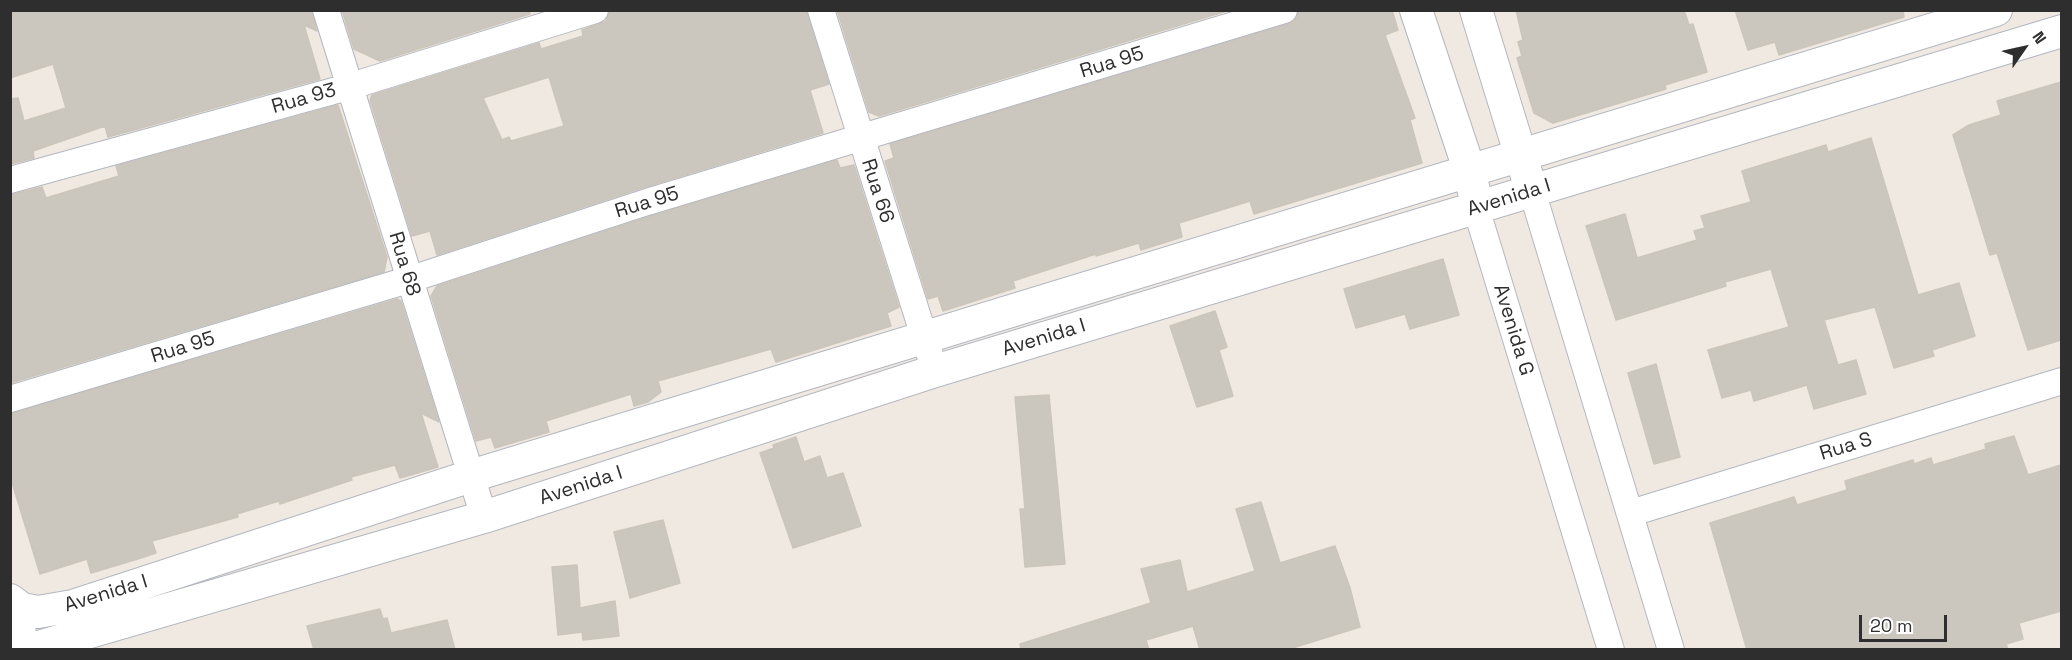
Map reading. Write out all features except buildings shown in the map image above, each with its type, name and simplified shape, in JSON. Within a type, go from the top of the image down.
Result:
[{"type":"street","name":"Rua 68","points":[[326,10],[408,280],[484,517]]},
{"type":"street","name":"Rua 93","points":[[10,180],[348,87],[595,10]]},
{"type":"street","name":"Rua 66","points":[[821,10],[935,371]]},
{"type":"street","name":"Rua 95","points":[[10,399],[408,280],[647,202],[861,140],[1284,10]]},
{"type":"street","name":"Avenida G","points":[[1416,10],[1470,172],[1476,208],[1611,650]]},
{"type":"street","points":[[1476,10],[1671,650]]},
{"type":"street","name":"Avenida I","points":[[23,607],[73,606],[471,476],[1996,10]]},
{"type":"street","name":"Avenida I","points":[[28,650],[484,517],[935,371],[2061,31]]},
{"type":"street","name":"Rua S","points":[[1630,513],[2061,381]]},
{"type":"street","points":[[23,607],[23,650]]},
{"type":"street","points":[[10,640],[23,650]]}]
